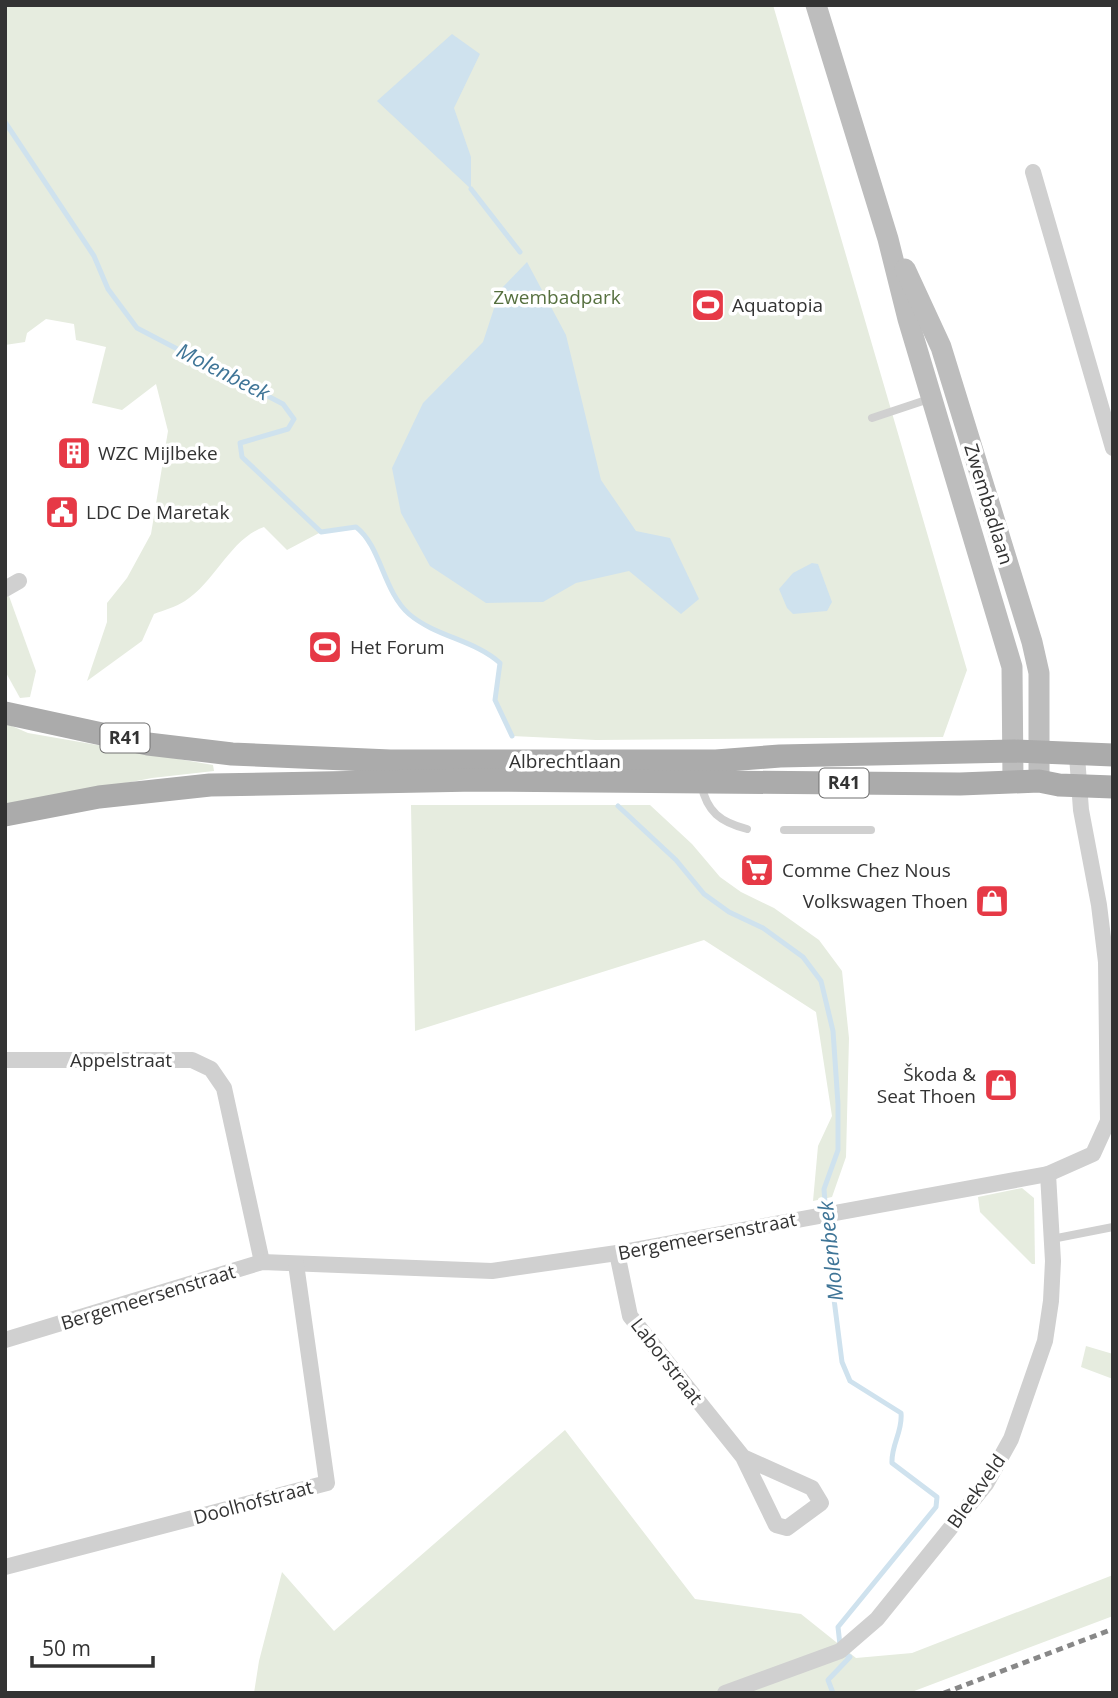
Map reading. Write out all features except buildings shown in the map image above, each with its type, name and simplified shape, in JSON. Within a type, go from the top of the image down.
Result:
[{"type":"main road","name":"Albrechtlaan","points":[[12,714],[148,744],[232,754],[390,761],[716,761],[780,755],[1014,751],[1077,756],[1113,755]]},
{"type":"main road","name":"Albrechtlaan","points":[[5,815],[99,797],[210,785],[375,780],[951,783],[1039,781],[1113,787]]},
{"type":"street","name":"Zwembadlaan","points":[[816,5],[888,239],[1012,667],[1013,781]]},
{"type":"street","points":[[1033,172],[1113,447]]},
{"type":"street","name":"Zwembadlaan","points":[[888,239],[913,284],[941,348],[1021,608],[1039,673],[1039,781]]},
{"type":"street","points":[[932,398],[947,394],[976,487],[987,495]]},
{"type":"street","points":[[999,616],[1021,608]]},
{"type":"street","name":"Bergemeersenstraat","points":[[5,1340],[262,1262],[492,1271],[617,1253],[838,1210],[1048,1174],[1093,1154],[1110,1128],[1106,962],[1077,756]]},
{"type":"street","name":"Appelstraat","points":[[5,1060],[192,1060],[211,1069],[224,1087],[262,1262]]},
{"type":"street","name":"Bleekveld","points":[[725,1693],[840,1651],[877,1619],[986,1484],[1011,1439],[1045,1341],[1051,1301],[1052,1239],[1048,1174]]},
{"type":"street","name":"Laborstraat","points":[[617,1253],[630,1316],[743,1457],[776,1525],[787,1528],[821,1503],[812,1488],[743,1457]]},
{"type":"street","name":"Doolhofstraat","points":[[5,1567],[327,1483],[296,1264]]},
{"type":"lane","points":[[872,418],[932,398]]},
{"type":"lane","points":[[700,781],[709,810],[719,819],[747,829]]},
{"type":"lane","points":[[783,830],[871,830]]},
{"type":"lane","points":[[1052,1239],[1113,1227]]},
{"type":"green space","name":"Zwembadpark","points":[[5,5],[773,5],[967,670],[943,737],[596,740],[512,736],[495,700],[500,663],[479,649],[431,628],[409,614],[393,593],[371,545],[356,527],[321,532],[287,550],[264,527],[252,533],[232,550],[196,593],[181,603],[154,614],[142,641],[87,681],[107,622],[107,603],[127,578],[151,534],[168,431],[156,384],[122,410],[92,403],[106,347],[76,340],[74,324],[46,319],[27,333],[25,342],[5,345]]},
{"type":"green space","points":[[5,585],[36,671],[30,697],[20,698],[5,671]]},
{"type":"green space","points":[[5,723],[28,733],[213,765],[214,771],[152,778],[5,806]]},
{"type":"green space","points":[[411,805],[650,805],[692,844],[720,877],[741,892],[774,908],[819,940],[842,971],[849,1038],[846,1157],[832,1197],[813,1201],[818,1146],[832,1116],[816,1012],[704,940],[415,1031]]},
{"type":"green space","points":[[1022,1188],[1034,1198],[1035,1264],[980,1212],[978,1197]]},
{"type":"green space","points":[[1086,1346],[1113,1354],[1113,1379],[1081,1367]]},
{"type":"green space","points":[[565,1430],[695,1599],[801,1614],[856,1658],[912,1653],[1113,1575],[1113,1616],[909,1693],[254,1693],[259,1661],[282,1572],[334,1631]]},
{"type":"water","points":[[452,34],[480,54],[454,108],[471,157],[471,189],[377,101]]},
{"type":"water","points":[[527,262],[566,335],[601,480],[636,531],[670,538],[699,599],[681,614],[629,571],[576,583],[543,602],[486,603],[430,566],[401,513],[392,468],[423,403],[483,342],[500,290]]},
{"type":"water","points":[[812,563],[818,564],[832,602],[827,611],[793,614],[787,608],[779,589],[793,573]]},
{"type":"waterway","name":"Molenbeek","points":[[5,122],[94,256],[108,289],[137,328],[283,404],[294,419],[288,429],[240,443],[242,457],[321,532],[356,527],[371,545],[393,593],[409,614],[431,628],[479,649],[500,663],[495,700],[512,736]]},
{"type":"waterway","points":[[471,189],[520,252]]},
{"type":"waterway","name":"Molenbeek","points":[[618,806],[676,860],[704,894],[729,912],[763,928],[803,957],[821,981],[833,1031],[838,1104],[838,1150],[824,1189],[829,1260],[842,1362],[850,1381],[901,1413],[892,1463],[937,1497],[936,1507],[838,1627],[840,1645]]},
{"type":"waterway","name":"Molenbeek","points":[[833,1693],[828,1680],[850,1657],[843,1653]]},
{"type":"railway","points":[[944,1693],[1113,1629]]},
{"type":"place","name":"Aquatopia","points":[[708,305]]},
{"type":"place","name":"WZC Mijlbeke","points":[[74,453]]},
{"type":"place","name":"LDC De Maretak","points":[[62,512]]},
{"type":"place","name":"Het Forum","points":[[325,647]]},
{"type":"place","name":"Comme Chez Nous","points":[[757,870]]},
{"type":"place","name":"Volkswagen Thoen","points":[[992,901]]},
{"type":"place","name":"Škoda & Seat Thoen","points":[[1001,1085]]}]
